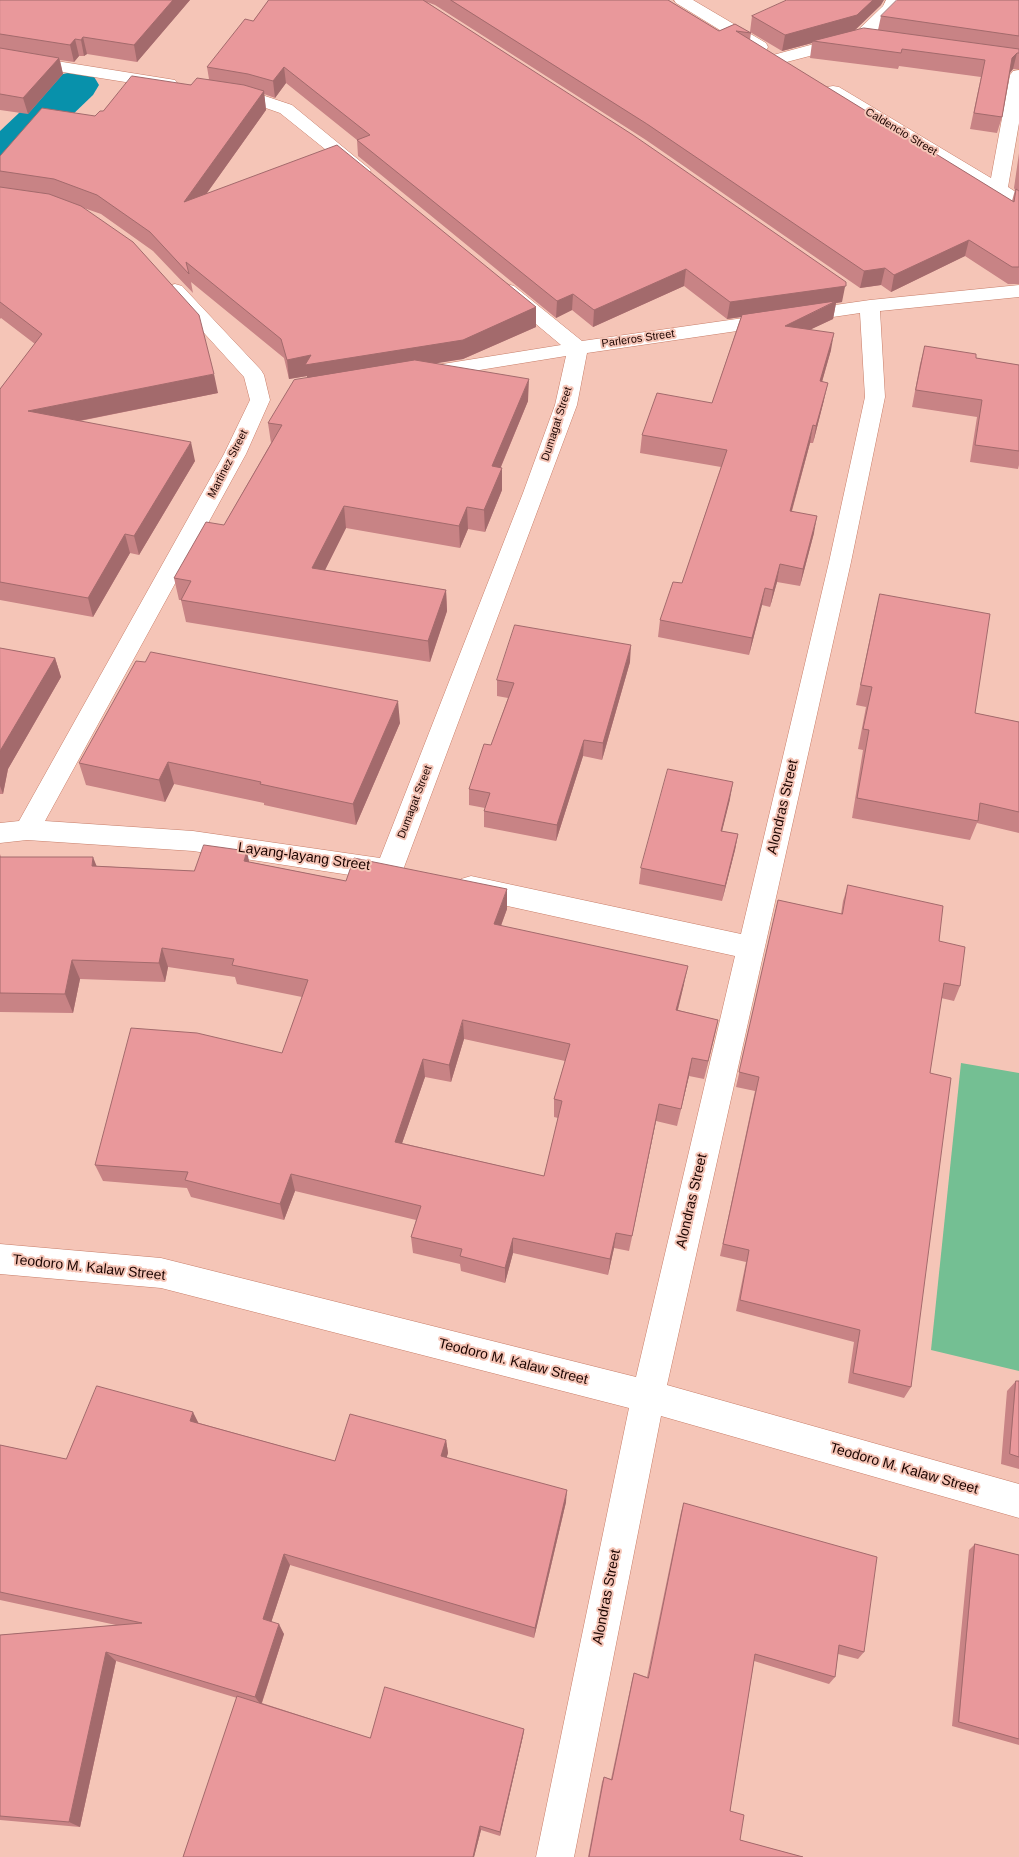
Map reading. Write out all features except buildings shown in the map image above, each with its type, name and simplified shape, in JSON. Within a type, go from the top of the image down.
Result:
[{"type":"street","points":[[682,0],[796,69]]},
{"type":"street","points":[[860,37],[890,8],[894,0]]},
{"type":"street","points":[[779,59],[860,37],[880,40]]},
{"type":"street","points":[[0,57],[250,96],[286,109],[373,180]]},
{"type":"street","points":[[998,190],[1019,74]]},
{"type":"street","name":"Caldencio Street","points":[[821,84],[1019,202]]},
{"type":"street","name":"Martinez Street","points":[[27,830],[235,454],[269,399],[254,375],[164,278]]},
{"type":"street","points":[[495,280],[578,348]]},
{"type":"street","points":[[847,289],[870,306]]},
{"type":"street","name":"Parleros Street","points":[[404,377],[578,348],[870,306],[1019,291]]},
{"type":"street","name":"Alondras Street","points":[[555,1857],[648,1396],[840,562],[875,397],[870,306]]},
{"type":"street","name":"Dumagat Street","points":[[389,870],[566,405],[578,348]]},
{"type":"street","name":"Layang-layang Street","points":[[0,833],[27,830],[193,841],[418,876]]},
{"type":"street","points":[[446,882],[750,948]]},
{"type":"street","name":"Teodoro M. Kalaw Street","points":[[0,1259],[161,1273],[648,1396],[1019,1501]]},
{"type":"green space","points":[[961,1063],[1019,1073],[1019,1371],[931,1350]]},
{"type":"waterway","points":[[0,158],[76,85]]}]
